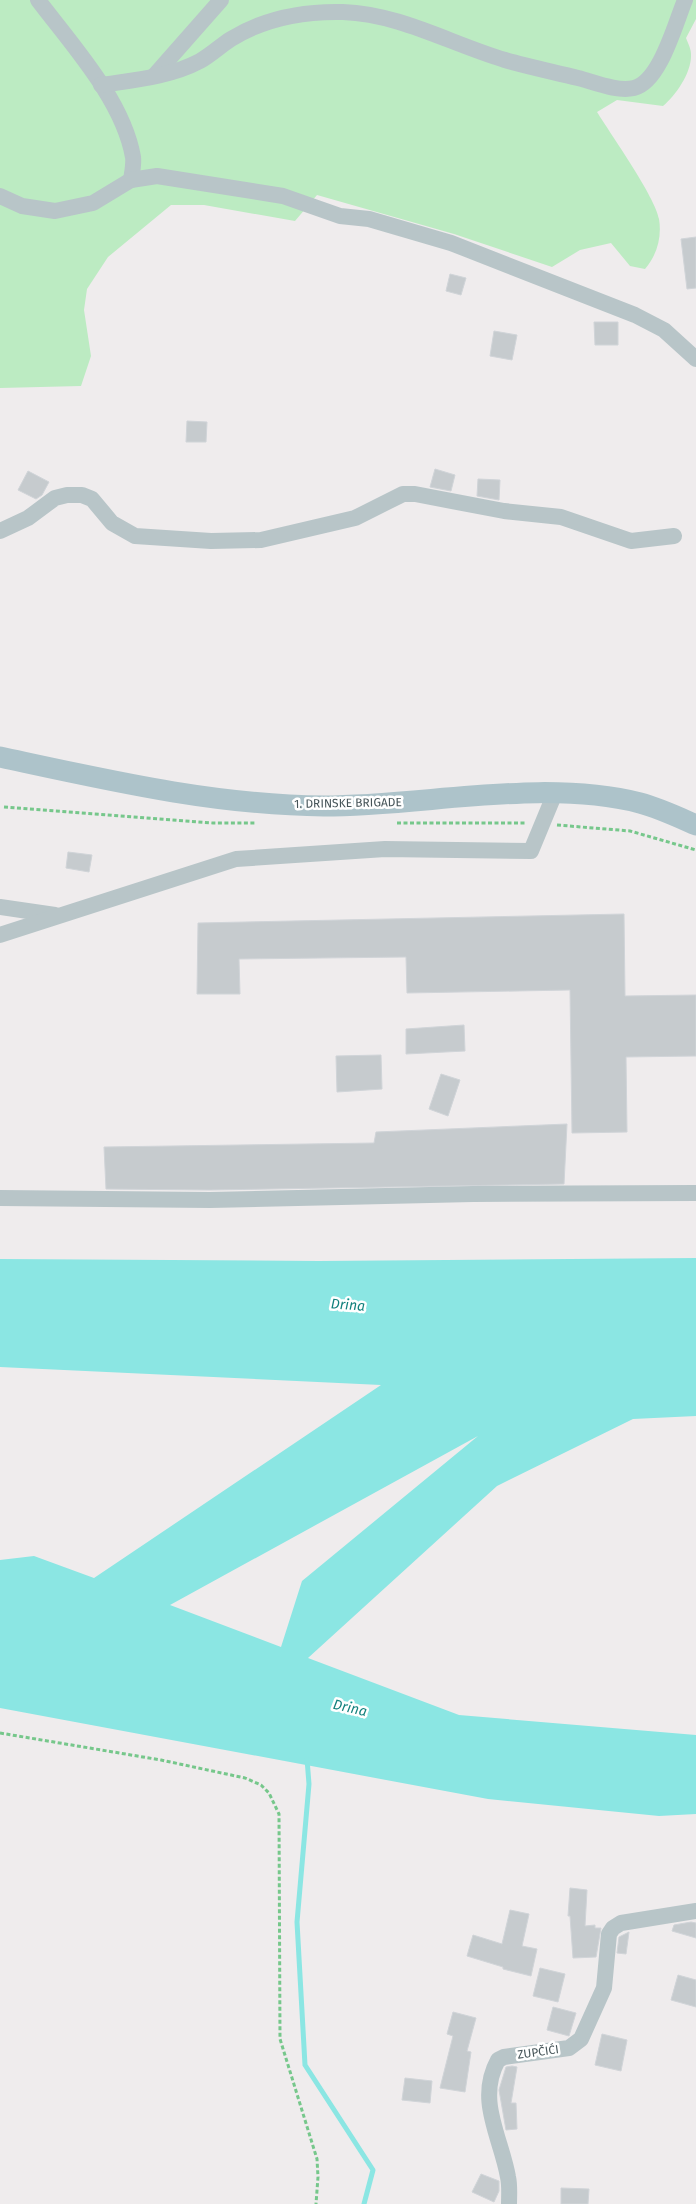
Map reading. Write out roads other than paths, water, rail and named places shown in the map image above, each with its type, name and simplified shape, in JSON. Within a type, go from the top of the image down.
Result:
[{"type":"main road","name":"1. DRINSKE BRIGADE","points":[[0,757],[121,783],[202,797],[324,806],[555,793],[605,797],[640,803],[696,825]]},
{"type":"street","points":[[38,0],[101,85],[126,129],[134,159],[131,180]]},
{"type":"street","points":[[154,76],[221,0]]},
{"type":"street","points":[[101,85],[154,76],[199,61],[231,39],[267,20],[303,14],[343,12],[381,17],[418,27],[504,60],[608,86],[631,89],[642,86],[654,73],[686,0]]},
{"type":"street","points":[[0,196],[22,206],[55,211],[93,203],[131,180],[157,176],[283,196],[340,216],[369,219],[451,243],[635,315],[664,330],[696,359]]},
{"type":"street","points":[[0,531],[28,518],[55,498],[66,494],[82,495],[92,499],[120,530],[135,536],[211,541],[261,540],[355,518],[402,494],[415,494],[504,511],[561,517],[631,541],[674,536]]},
{"type":"street","points":[[0,935],[236,859],[385,849],[531,851],[555,793]]},
{"type":"street","points":[[0,908],[60,916]]},
{"type":"street","points":[[0,1198],[210,1200],[473,1194],[696,1193]]},
{"type":"street","name":"ZUPČIĆI","points":[[509,2204],[508,2176],[489,2108],[489,2090],[498,2060],[504,2057],[569,2048],[581,2039],[604,1988],[606,1947],[609,1934],[613,1928],[621,1923],[696,1911]]},
{"type":"water","name":"Drina","points":[[696,1258],[696,1416],[633,1419],[497,1486],[308,1658],[459,1715],[696,1735],[696,1814],[659,1816],[488,1799],[0,1708],[0,1560],[34,1556],[94,1578],[381,1385],[0,1367],[0,1259],[319,1261]],"holes":[[[478,1436],[302,1581],[281,1647],[170,1605]]]},
{"type":"waterway","points":[[307,1759],[309,1784],[297,1922],[305,2065],[373,2170],[364,2204]]}]
